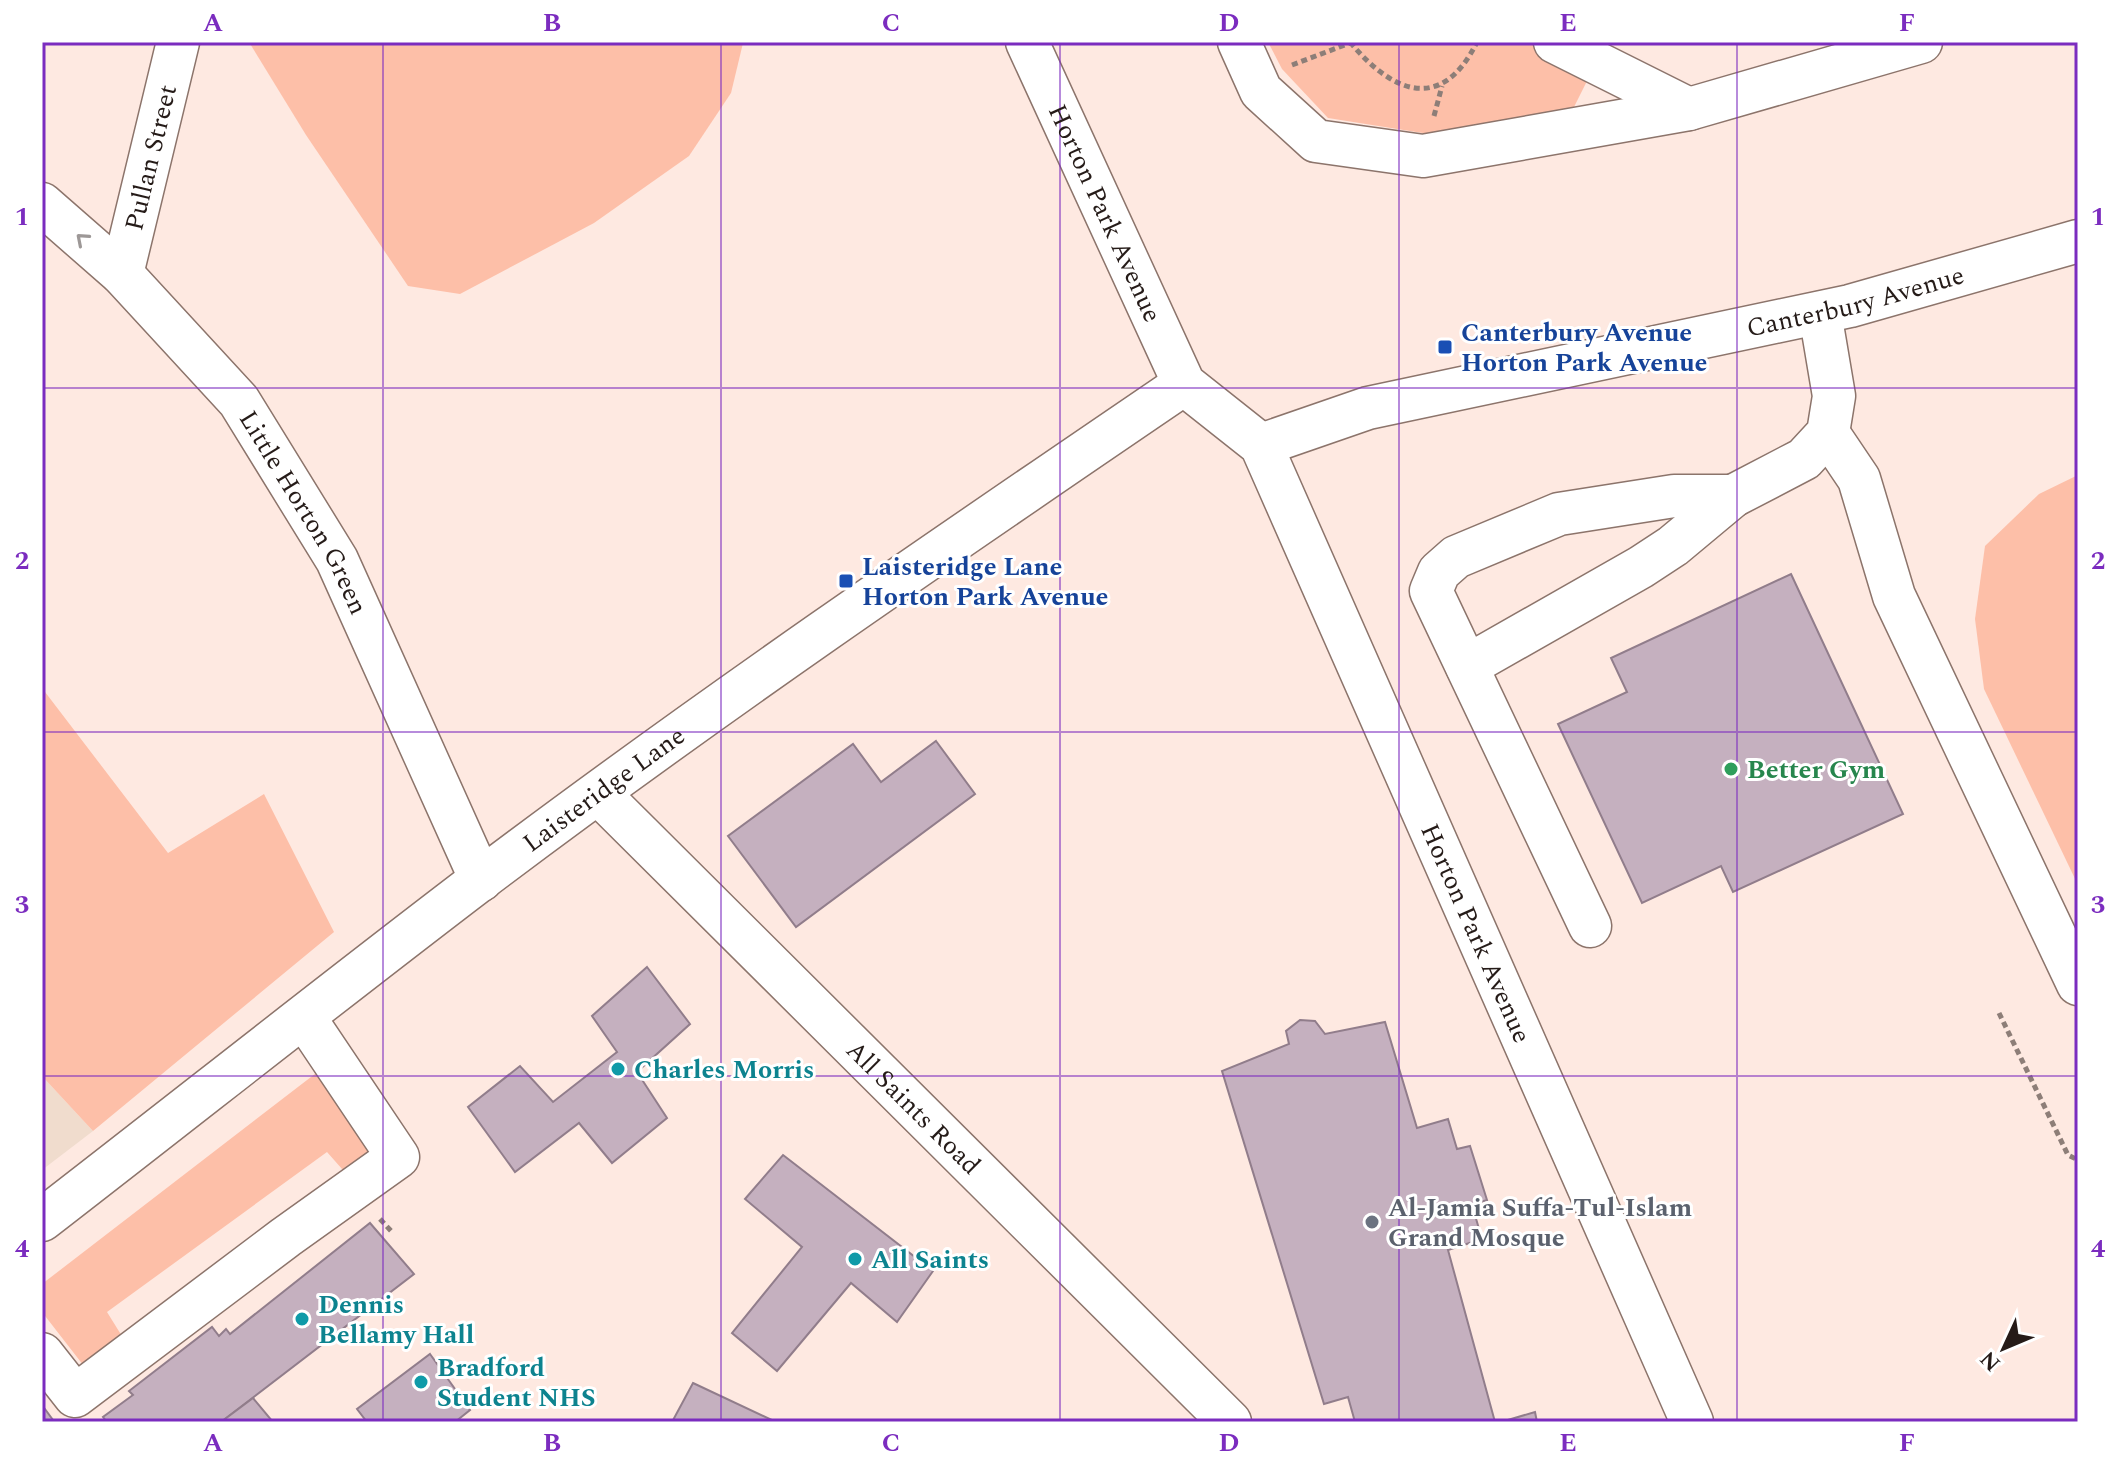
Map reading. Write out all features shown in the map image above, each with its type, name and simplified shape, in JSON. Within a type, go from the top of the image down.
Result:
[{"type":"street","name":"Pullan Street","points":[[122,274],[178,42]]},
{"type":"street","name":"Horton Park Avenue","points":[[1027,42],[1184,384]]},
{"type":"street","points":[[1239,42],[1261,91],[1316,141],[1423,156],[1689,109],[1921,42]]},
{"type":"street","points":[[1555,42],[1689,109]]},
{"type":"street","name":"Little Horton Green","points":[[42,204],[122,274],[239,401],[337,560],[481,880]]},
{"type":"street","name":"Canterbury Avenue","points":[[1261,445],[1368,408],[1850,306],[2078,241]]},
{"type":"street","points":[[1467,666],[1641,567],[1673,546],[1733,496],[1804,459],[1828,433],[1834,396],[1820,313]]},
{"type":"street","points":[[1184,384],[1261,445]]},
{"type":"street","name":"Laisteridge Lane","points":[[42,1220],[481,880],[860,604],[1184,384]]},
{"type":"street","points":[[1828,433],[1859,479],[1894,596],[2078,984]]},
{"type":"street","name":"Horton Park Avenue","points":[[1261,445],[1692,1422]]},
{"type":"street","points":[[1590,926],[1431,591],[1439,572],[1456,557],[1559,514],[1674,496],[1733,496]]},
{"type":"street","name":"All Saints Road","points":[[599,794],[1230,1422]]},
{"type":"street","points":[[42,1354],[75,1396],[398,1157],[304,1017]]},
{"type":"path","points":[[1261,91],[1282,69],[1350,42],[1377,72],[1411,88],[1442,86],[1468,61],[1477,42]]},
{"type":"path","points":[[1999,1013],[2068,1155],[2078,1160]]},
{"type":"shaded area","points":[[249,42],[743,43],[731,93],[689,156],[594,223],[460,294],[408,286],[306,135]]},
{"type":"shaded area","points":[[1268,42],[1536,42],[1593,69],[1574,107],[1429,134],[1328,118],[1282,69]]},
{"type":"shaded area","points":[[2078,475],[2078,885],[1984,689],[1975,619],[1985,546],[2039,494]]},
{"type":"shaded area","points":[[42,688],[168,853],[264,794],[334,932],[93,1131],[42,1076]]},
{"type":"shaded area","points":[[324,1067],[384,1152],[350,1178],[327,1152],[107,1312],[125,1341],[87,1370],[42,1312],[42,1284]]},
{"type":"shaded area","points":[[42,1076],[93,1131],[42,1170]]},
{"type":"building","name":"Better Gym","points":[[1791,574],[1903,814],[1733,892],[1721,866],[1642,903],[1558,724],[1627,692],[1611,658]]},
{"type":"building","points":[[936,741],[975,794],[796,927],[728,836],[853,744],[881,782]]},
{"type":"building","name":"Charles Morris","points":[[647,967],[690,1024],[637,1072],[667,1118],[612,1163],[579,1123],[515,1172],[468,1107],[520,1066],[553,1102],[617,1052],[592,1016]]},
{"type":"building","name":"Al-Jamia Suffa-Tul-Islam Grand Mosque","points":[[1300,1020],[1315,1021],[1325,1034],[1385,1022],[1417,1128],[1448,1119],[1457,1149],[1470,1146],[1487,1200],[1472,1205],[1482,1239],[1448,1250],[1495,1422],[1355,1422],[1348,1397],[1324,1404],[1222,1071],[1289,1044],[1286,1031]]},
{"type":"building","name":"All Saints","points":[[783,1155],[933,1271],[897,1322],[851,1283],[777,1371],[732,1333],[802,1247],[745,1199]]},
{"type":"building","name":"Dennis Bellamy Hall","points":[[370,1223],[414,1274],[221,1422],[107,1422],[103,1417],[133,1395],[129,1391],[212,1327],[219,1336],[226,1329],[230,1334]]},
{"type":"building","name":"Bradford Student NHS","points":[[430,1354],[470,1410],[455,1422],[367,1422],[357,1409]]},
{"type":"building","points":[[693,1383],[776,1422],[672,1422]]},
{"type":"building","points":[[253,1398],[273,1422],[221,1422]]},
{"type":"building","points":[[42,1405],[53,1420],[50,1422],[42,1422]]},
{"type":"building","points":[[1535,1412],[1537,1422],[1501,1422]]},
{"type":"place","name":"Canterbury Avenue Horton Park Avenue","points":[[1445,347]]},
{"type":"place","name":"Laisteridge Lane Horton Park Avenue","points":[[846,581]]},
{"type":"place","name":"Better Gym","points":[[1731,769]]},
{"type":"place","name":"Charles Morris","points":[[618,1069]]},
{"type":"place","name":"Al-Jamia Suffa-Tul-Islam Grand Mosque","points":[[1372,1222]]},
{"type":"place","name":"All Saints","points":[[855,1259]]},
{"type":"place","name":"Dennis Bellamy Hall","points":[[302,1319]]},
{"type":"place","name":"Bradford Student NHS","points":[[421,1382]]}]
